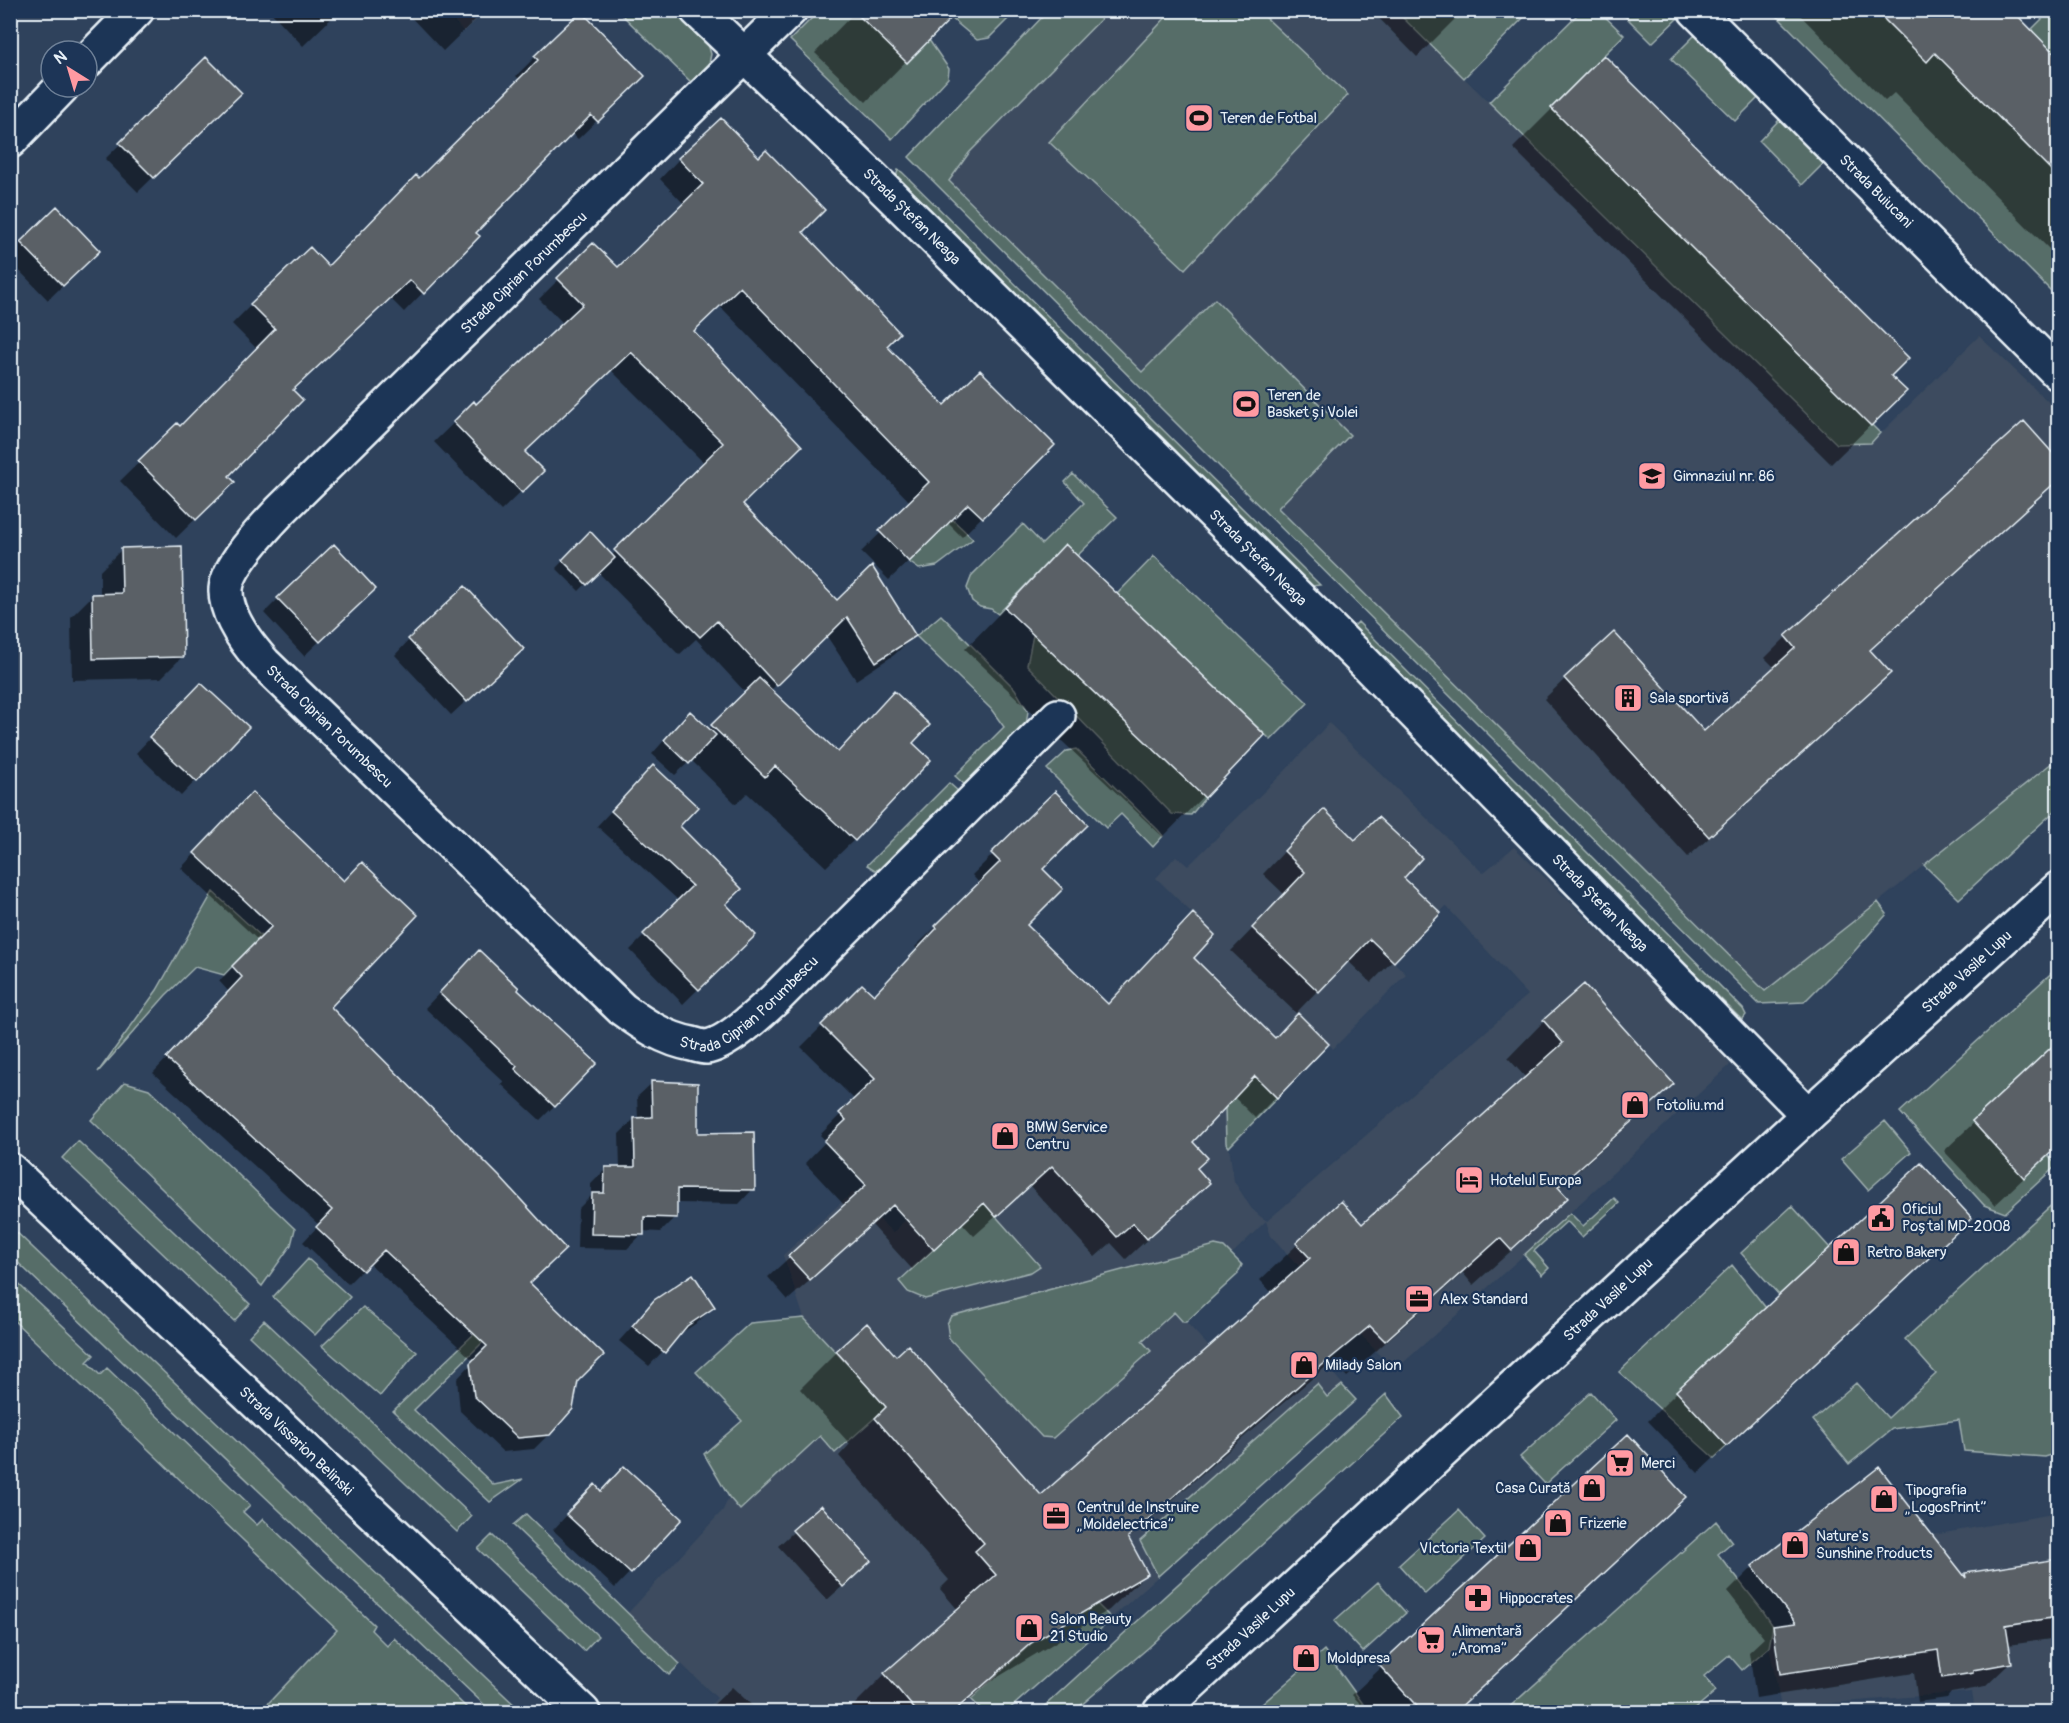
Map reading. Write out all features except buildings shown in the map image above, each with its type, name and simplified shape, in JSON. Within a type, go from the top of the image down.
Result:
[{"type":"street","points":[[99,50],[137,10]]},
{"type":"street","name":"Strada Ștefan Neaga","points":[[697,10],[881,185],[1362,660],[1808,1115]]},
{"type":"street","name":"Strada Ciprian Porumbescu","points":[[790,10],[281,510],[237,562],[226,589],[231,611],[243,639],[264,663],[622,1009],[646,1027],[675,1041],[707,1047],[723,1040],[749,1023],[775,999],[1058,716]]},
{"type":"street","name":"Strada Buiucani","points":[[1695,10],[2058,373]]},
{"type":"street","points":[[10,141],[50,99]]},
{"type":"street","name":"Strada Vasile Lupu","points":[[1160,1713],[1808,1115],[2058,889]]},
{"type":"street","name":"Strada Vissarion Belinski","points":[[10,1170],[583,1713]]},
{"type":"shaded area","points":[[444,11],[486,11],[464,32]]},
{"type":"shaded area","name":"Gimnaziul nr. 86","points":[[1109,11],[1396,11],[1836,444],[1871,443],[1979,336],[2058,411],[2058,758],[1766,992],[949,180],[969,153]]},
{"type":"shaded area","points":[[1329,723],[1483,873],[1514,847],[1720,1049],[1730,1065],[1394,1371],[1271,1236],[1266,1221],[1232,1254],[1242,1265],[1237,1275],[1186,1322],[1209,1347],[1267,1296],[1356,1400],[1006,1712],[709,1712],[706,1710],[717,1698],[628,1613],[723,1510],[729,1497],[704,1454],[742,1421],[696,1372],[750,1323],[804,1318],[783,1255],[853,1192],[893,1233],[1064,1046],[1193,914],[1156,878],[1176,856],[1188,866],[1286,770]],"holes":[[[1446,906],[1528,995],[1267,1221],[1251,1208],[1234,1181],[1229,1147],[1329,1044],[1333,1049],[1406,974],[1394,962]]]},
{"type":"shaded area","points":[[2058,1513],[2058,1704],[1975,1712],[1972,1692],[1781,1707],[1769,1647],[1773,1626],[1807,1621],[1927,1536]]},
{"type":"green space","points":[[618,11],[673,11],[708,44],[711,54],[707,74],[692,83]]},
{"type":"green space","points":[[819,11],[855,11],[907,63],[929,40],[949,69],[948,78],[892,139],[790,40]]},
{"type":"green space","points":[[958,11],[1016,11],[989,38],[977,40],[951,18]]},
{"type":"green space","points":[[1048,11],[1109,11],[969,153],[949,181],[1142,372],[1215,299],[1350,435],[1278,508],[1765,991],[1878,902],[1887,914],[1851,955],[1804,1002],[1759,1004],[909,157]]},
{"type":"green space","name":"Teren de Fotbal","points":[[1172,11],[1259,11],[1348,95],[1185,269],[1049,142]]},
{"type":"green space","points":[[1396,11],[1451,11],[1458,18],[1466,11],[1530,11],[1464,78]]},
{"type":"green space","points":[[1581,11],[1599,11],[1624,35],[1551,108],[1880,433],[1871,443],[1837,444],[1489,102]]},
{"type":"green space","points":[[1620,11],[1677,11],[1681,15],[1652,43]]},
{"type":"green space","points":[[1772,11],[1875,11],[1927,62],[1935,53],[2058,177],[2058,298]]},
{"type":"green space","points":[[2049,12],[2058,21],[2058,57],[2031,30]]},
{"type":"green space","points":[[1695,35],[1759,97],[1735,121],[1671,59]]},
{"type":"green space","points":[[1780,119],[1824,163],[1802,185],[1759,141]]},
{"type":"green space","points":[[898,170],[1320,585],[1312,586],[1295,579],[896,177]]},
{"type":"green space","points":[[1073,474],[1117,517],[1077,556],[1065,544],[998,614],[991,609],[980,607],[972,601],[967,588],[972,575],[1023,524],[1042,544],[1084,503],[1065,482]]},
{"type":"green space","points":[[952,519],[973,539],[937,566],[919,569],[909,562]]},
{"type":"green space","points":[[1154,556],[1308,703],[1271,740],[1117,594]]},
{"type":"green space","points":[[941,615],[1015,689],[1028,711],[1026,725],[965,785],[955,776],[1004,727],[991,709],[916,636]]},
{"type":"green space","points":[[1358,622],[1743,1009],[1746,1015],[1742,1020],[1350,630]]},
{"type":"green space","points":[[1033,635],[1205,798],[1191,815],[1172,814],[1027,665]]},
{"type":"green space","points":[[1076,749],[1163,836],[1153,847],[1121,814],[1106,828],[1047,769],[1067,751]]},
{"type":"green space","points":[[2058,758],[2058,808],[1959,899],[1924,865]]},
{"type":"green space","points":[[949,783],[959,792],[881,869],[875,870],[867,865]]},
{"type":"green space","points":[[213,892],[261,936],[224,975],[195,967],[166,995],[98,1072],[157,990]]},
{"type":"green space","points":[[2058,967],[2058,1041],[1972,1121],[2024,1177],[2048,1156],[2057,1165],[2005,1213],[1984,1205],[1900,1112]]},
{"type":"green space","points":[[1255,1076],[1277,1098],[1229,1147],[1226,1143],[1225,1108]]},
{"type":"green space","points":[[125,1082],[149,1089],[295,1229],[291,1245],[262,1286],[91,1120]]},
{"type":"green space","points":[[1885,1121],[1911,1152],[1868,1190],[1841,1159]]},
{"type":"green space","points":[[78,1141],[250,1304],[234,1321],[62,1158]]},
{"type":"green space","points":[[1614,1198],[1619,1203],[1582,1237],[1567,1221],[1534,1251],[1549,1268],[1542,1275],[1524,1255],[1570,1213],[1583,1226]]},
{"type":"green space","points":[[2058,1199],[2058,1453],[2045,1457],[1964,1451],[1959,1420],[1892,1429],[1849,1464],[1813,1420],[1856,1383],[1888,1418],[1936,1374],[1905,1339]]},
{"type":"green space","points":[[984,1203],[1040,1266],[1031,1272],[925,1299],[908,1292],[899,1281]]},
{"type":"green space","points":[[1792,1206],[1830,1248],[1779,1295],[1741,1253]]},
{"type":"green space","points":[[10,1227],[522,1712],[492,1712],[11,1256]]},
{"type":"green space","points":[[1215,1245],[1224,1247],[1242,1265],[1237,1275],[1186,1322],[1183,1322],[1174,1312],[1142,1341],[1151,1351],[1053,1438],[1042,1437],[949,1338],[947,1324],[951,1316]]},
{"type":"green space","points":[[308,1259],[350,1297],[315,1335],[273,1297]]},
{"type":"green space","points":[[1732,1265],[1766,1308],[1676,1391],[1727,1446],[1714,1458],[1619,1372]]},
{"type":"green space","points":[[10,1276],[94,1355],[87,1362],[100,1375],[107,1368],[250,1505],[243,1512],[257,1525],[263,1519],[374,1625],[371,1630],[387,1646],[394,1638],[469,1710],[466,1712],[260,1712],[337,1630],[11,1318]]},
{"type":"green space","points":[[363,1307],[417,1352],[380,1396],[322,1346]]},
{"type":"green space","points":[[804,1318],[887,1407],[835,1453],[820,1436],[740,1510],[729,1497],[704,1454],[742,1421],[696,1372],[750,1323]]},
{"type":"green space","points":[[264,1320],[472,1516],[457,1532],[249,1336]]},
{"type":"green space","points":[[474,1334],[483,1342],[414,1410],[494,1485],[523,1479],[490,1502],[393,1411]]},
{"type":"green space","points":[[1317,1384],[1327,1397],[1342,1385],[1356,1400],[1158,1576],[1140,1541]]},
{"type":"green space","points":[[1591,1392],[1616,1420],[1545,1484],[1520,1457]]},
{"type":"green space","points":[[1386,1394],[1403,1417],[1148,1648],[1073,1712],[1038,1712]]},
{"type":"green space","points":[[1459,1510],[1485,1539],[1425,1594],[1399,1565]]},
{"type":"green space","points":[[526,1514],[680,1664],[669,1675],[513,1525]]},
{"type":"green space","points":[[1716,1521],[1732,1542],[1718,1554],[1773,1626],[1769,1647],[1742,1670],[1729,1655],[1704,1676],[1716,1691],[1691,1712],[1504,1712]]},
{"type":"green space","points":[[492,1535],[598,1636],[584,1651],[478,1549]]},
{"type":"green space","points":[[1378,1582],[1406,1613],[1363,1652],[1334,1621]]},
{"type":"green space","points":[[1097,1604],[1112,1619],[1006,1712],[984,1712],[971,1699],[1046,1630],[1048,1633]]},
{"type":"green space","points":[[1324,1650],[1369,1712],[1253,1712]]},
{"type":"place","name":"Teren de Fotbal","points":[[1199,118]]},
{"type":"place","name":"Teren de Basket și Volei","points":[[1246,404]]},
{"type":"place","name":"Gimnaziul nr. 86","points":[[1652,476]]},
{"type":"place","name":"Sala sportivă","points":[[1628,698]]},
{"type":"place","name":"Fotoliu.md","points":[[1635,1105]]},
{"type":"place","name":"BMW Service Centru","points":[[1005,1136]]},
{"type":"place","name":"Hotelul Europa","points":[[1469,1180]]},
{"type":"place","name":"Oficiul Poștal MD-2008","points":[[1881,1218]]},
{"type":"place","name":"Retro Bakery","points":[[1846,1252]]},
{"type":"place","name":"Alex Standard","points":[[1419,1299]]},
{"type":"place","name":"Milady Salon","points":[[1304,1365]]},
{"type":"place","name":"Merci","points":[[1620,1463]]},
{"type":"place","name":"Casa Curată","points":[[1592,1488]]},
{"type":"place","name":"Tipografia „LogosPrint”","points":[[1884,1499]]},
{"type":"place","name":"Centrul de Instruire „Moldelectrica”","points":[[1056,1516]]},
{"type":"place","name":"Frizerie","points":[[1558,1523]]},
{"type":"place","name":"Nature's Sunshine Products","points":[[1795,1545]]},
{"type":"place","name":"VIctoria Textil","points":[[1528,1548]]},
{"type":"place","name":"Hippocrates","points":[[1478,1598]]},
{"type":"place","name":"Salon Beauty 21 Studio","points":[[1029,1628]]},
{"type":"place","name":"Alimentară „Aroma”","points":[[1431,1640]]},
{"type":"place","name":"Moldpresa","points":[[1306,1658]]}]
